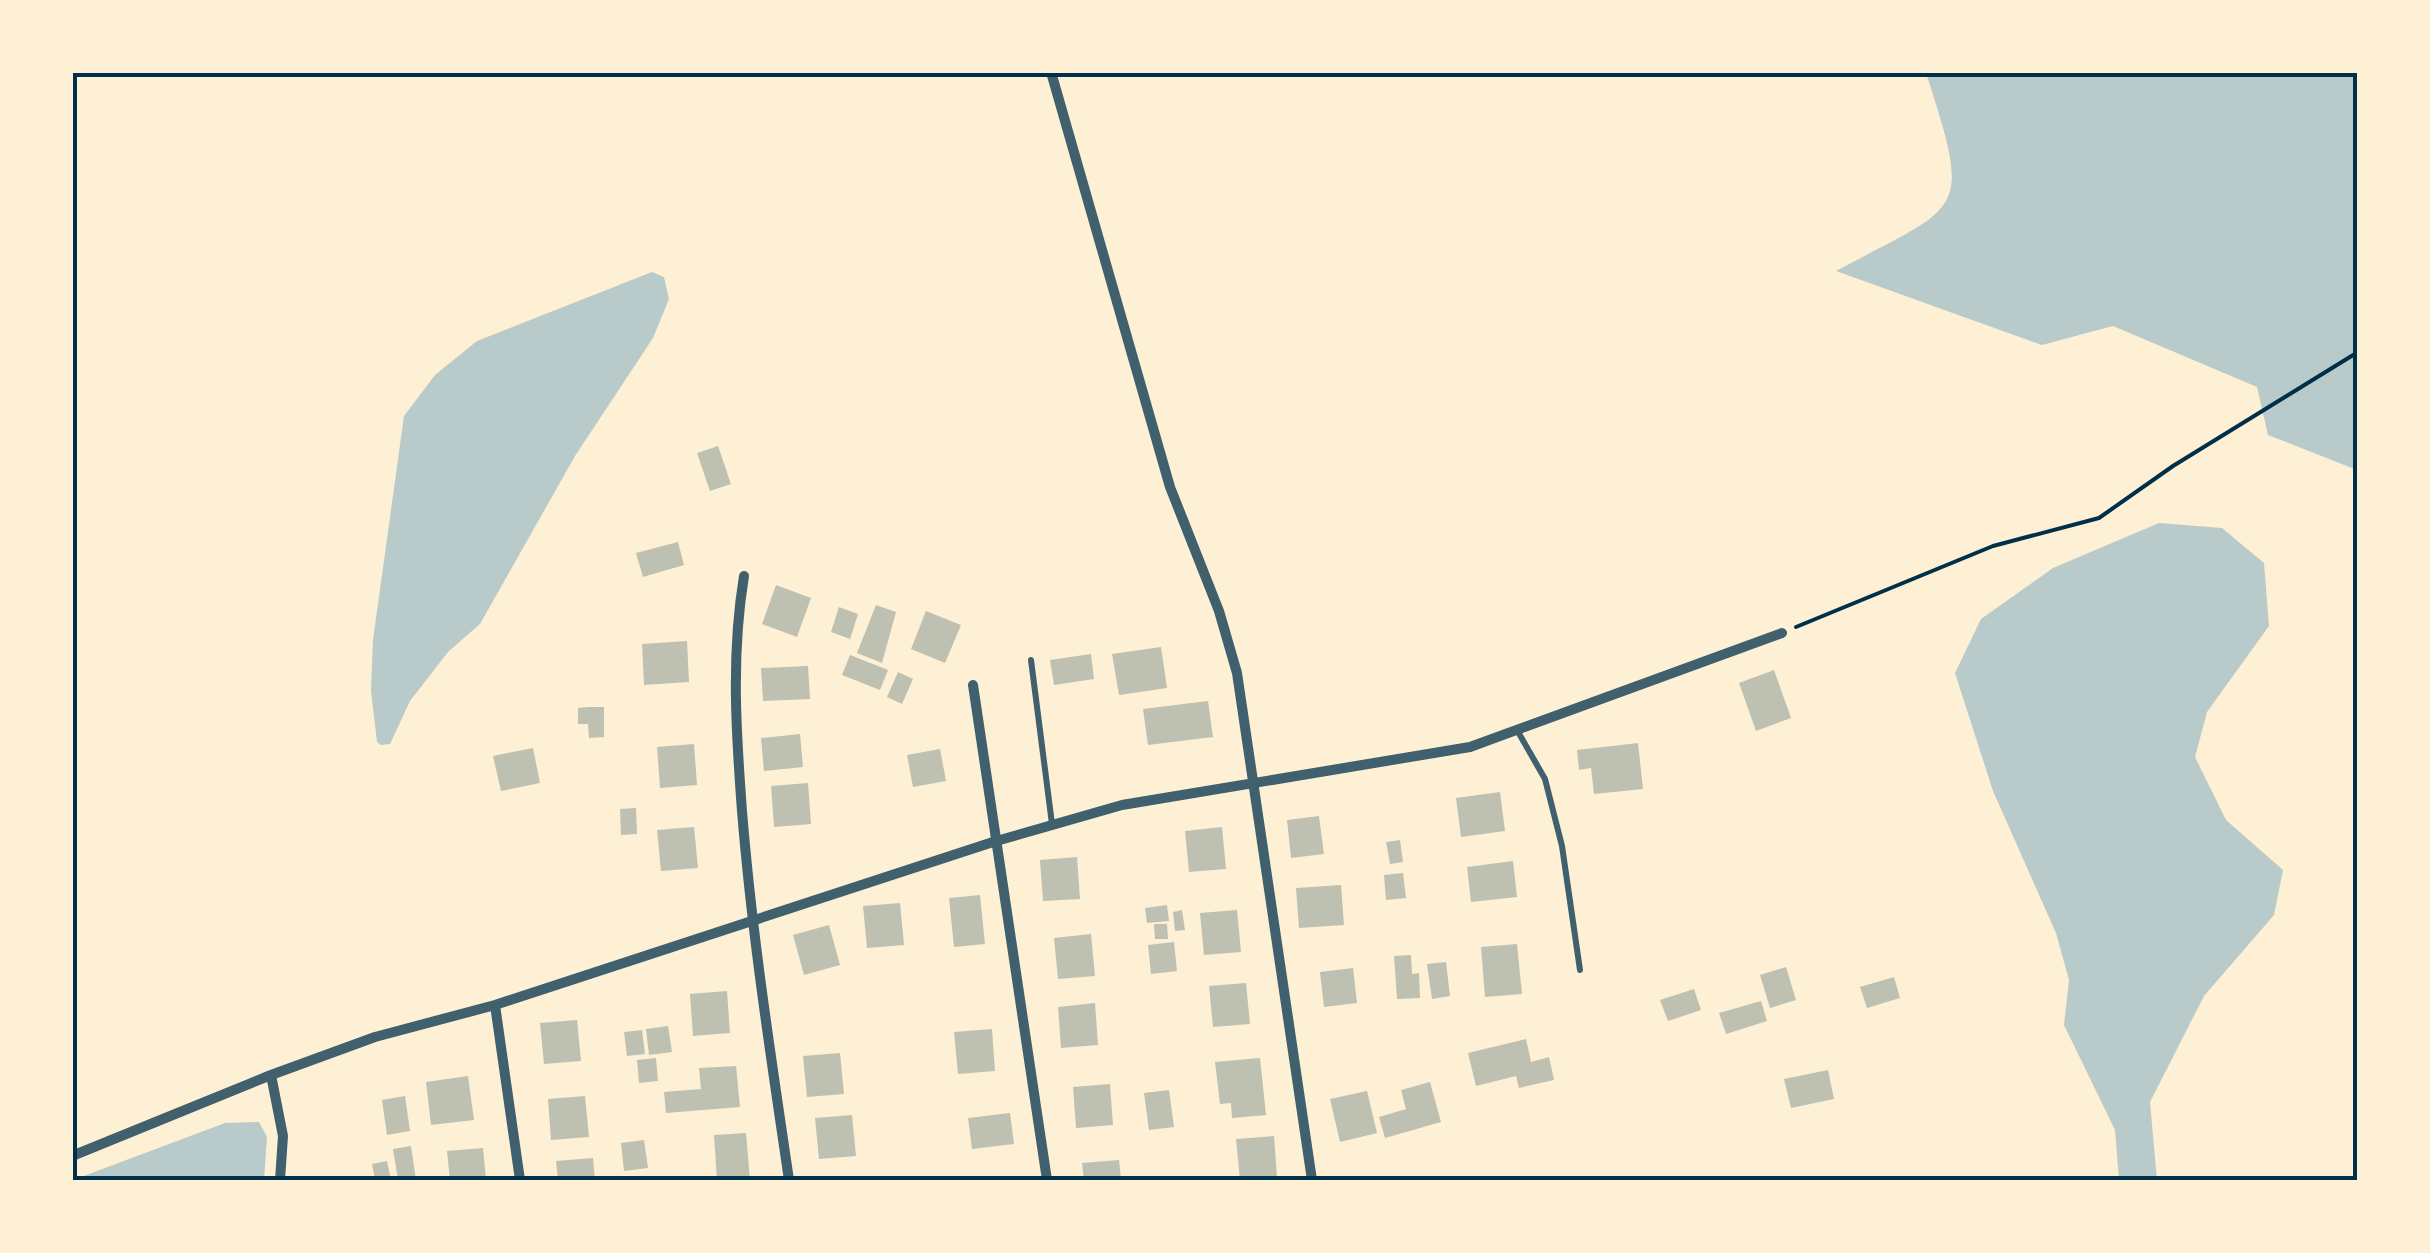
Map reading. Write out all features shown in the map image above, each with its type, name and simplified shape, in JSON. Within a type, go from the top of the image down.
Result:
[{"type":"street","points":[[1051,72],[1159,452],[1237,673],[1312,1180]]},
{"type":"street","points":[[744,576],[734,639],[750,920],[789,1180]]},
{"type":"street","points":[[72,1156],[375,1037],[495,1005],[993,842],[1122,805],[1254,786],[1470,746],[1782,633]]},
{"type":"street","points":[[973,685],[993,842],[1047,1180]]},
{"type":"street","points":[[495,1005],[520,1180]]},
{"type":"street","points":[[271,1075],[282,1136],[280,1180]]},
{"type":"lane","points":[[1030,660],[1052,826]]},
{"type":"lane","points":[[1516,730],[1545,779],[1562,846],[1580,970]]},
{"type":"path","points":[[1782,633],[1993,546],[2099,518],[2173,466],[2358,352]]},
{"type":"shaded area","points":[[1926,73],[2357,73],[2357,470],[2268,435],[2257,387],[2113,326],[2042,345],[1836,271],[1910,232],[1933,216],[1946,200],[1952,181],[1950,155]]},
{"type":"shaded area","points":[[652,272],[664,277],[669,299],[653,338],[575,456],[480,624],[448,652],[410,701],[390,744],[381,745],[377,742],[371,691],[373,640],[404,416],[435,375],[477,341]]},
{"type":"shaded area","points":[[2159,523],[2222,528],[2264,563],[2269,626],[2207,712],[2195,757],[2226,820],[2283,870],[2274,915],[2204,996],[2150,1102],[2157,1180],[2119,1180],[2115,1130],[2064,1025],[2069,980],[2056,933],[1993,791],[1955,673],[1981,619],[2053,568]]},
{"type":"shaded area","points":[[259,1122],[267,1137],[264,1180],[73,1180],[225,1123]]},
{"type":"building","points":[[718,446],[731,484],[710,491],[697,453]]},
{"type":"building","points":[[678,542],[684,565],[643,577],[636,553]]},
{"type":"building","points":[[776,585],[811,598],[797,637],[762,624]]},
{"type":"building","points":[[876,605],[896,612],[882,663],[857,653]]},
{"type":"building","points":[[839,607],[858,614],[850,639],[831,632]]},
{"type":"building","points":[[926,611],[961,625],[945,663],[911,649]]},
{"type":"building","points":[[687,641],[689,682],[644,685],[642,644]]},
{"type":"building","points":[[1161,647],[1167,688],[1119,695],[1112,654]]},
{"type":"building","points":[[1091,654],[1094,679],[1054,685],[1050,660]]},
{"type":"building","points":[[850,655],[888,670],[880,690],[842,675]]},
{"type":"building","points":[[808,666],[810,699],[763,701],[761,668]]},
{"type":"building","points":[[1774,670],[1791,718],[1756,731],[1739,683]]},
{"type":"building","points":[[898,672],[913,679],[902,704],[887,697]]},
{"type":"building","points":[[1208,701],[1213,737],[1148,745],[1143,709]]},
{"type":"building","points":[[604,707],[604,737],[589,738],[588,724],[578,724],[578,708]]},
{"type":"building","points":[[800,734],[803,767],[764,771],[761,738]]},
{"type":"building","points":[[1638,743],[1643,789],[1594,794],[1591,768],[1579,770],[1577,750]]},
{"type":"building","points":[[694,744],[697,785],[660,788],[657,747]]},
{"type":"building","points":[[533,748],[540,783],[501,791],[493,756]]},
{"type":"building","points":[[940,749],[946,781],[913,787],[907,755]]},
{"type":"building","points":[[808,783],[811,824],[774,827],[771,786]]},
{"type":"building","points":[[1500,792],[1505,831],[1461,837],[1456,798]]},
{"type":"building","points":[[636,808],[637,834],[621,835],[620,809]]},
{"type":"building","points":[[1319,816],[1324,854],[1291,858],[1287,820]]},
{"type":"building","points":[[694,827],[698,868],[661,871],[657,830]]},
{"type":"building","points":[[1222,827],[1226,869],[1189,872],[1185,831]]},
{"type":"building","points":[[1400,840],[1403,862],[1390,864],[1386,842]]},
{"type":"building","points":[[1077,857],[1080,899],[1043,901],[1040,860]]},
{"type":"building","points":[[1513,861],[1517,897],[1471,902],[1467,867]]},
{"type":"building","points":[[1403,873],[1406,898],[1386,900],[1384,875]]},
{"type":"building","points":[[1341,885],[1344,925],[1299,928],[1296,888]]},
{"type":"building","points":[[980,895],[985,944],[954,947],[949,898]]},
{"type":"building","points":[[900,903],[904,945],[867,948],[863,906]]},
{"type":"building","points":[[1167,905],[1169,921],[1147,923],[1145,908]]},
{"type":"building","points":[[1182,910],[1185,930],[1175,931],[1173,912]]},
{"type":"building","points":[[1237,910],[1241,952],[1204,955],[1200,913]]},
{"type":"building","points":[[1154,924],[1167,924],[1168,939],[1155,939]]},
{"type":"building","points":[[829,925],[840,965],[804,975],[793,935]]},
{"type":"building","points":[[1091,934],[1095,976],[1058,979],[1054,938]]},
{"type":"building","points":[[1174,942],[1177,971],[1151,974],[1148,945]]},
{"type":"building","points":[[1517,944],[1522,994],[1485,997],[1481,947]]},
{"type":"building","points":[[1411,955],[1412,974],[1419,973],[1420,998],[1397,999],[1394,956]]},
{"type":"building","points":[[1446,962],[1450,996],[1432,999],[1427,964]]},
{"type":"building","points":[[1786,967],[1796,1000],[1770,1008],[1760,975]]},
{"type":"building","points":[[1353,968],[1357,1003],[1324,1007],[1320,972]]},
{"type":"building","points":[[1894,977],[1900,998],[1867,1008],[1860,987]]},
{"type":"building","points":[[1246,983],[1250,1024],[1213,1027],[1209,986]]},
{"type":"building","points":[[1694,989],[1701,1010],[1668,1021],[1660,1000]]},
{"type":"building","points":[[727,991],[730,1033],[693,1036],[690,994]]},
{"type":"building","points":[[1761,1001],[1767,1021],[1726,1034],[1719,1013]]},
{"type":"building","points":[[1095,1003],[1098,1045],[1061,1048],[1058,1007]]},
{"type":"building","points":[[577,1020],[581,1061],[544,1064],[540,1023]]},
{"type":"building","points":[[668,1026],[672,1052],[649,1055],[646,1029]]},
{"type":"building","points":[[992,1029],[995,1071],[958,1074],[954,1032]]},
{"type":"building","points":[[642,1030],[645,1054],[627,1056],[624,1032]]},
{"type":"building","points":[[1526,1039],[1531,1062],[1549,1057],[1554,1080],[1519,1088],[1516,1076],[1476,1086],[1468,1053]]},
{"type":"building","points":[[840,1053],[844,1094],[807,1097],[803,1056]]},
{"type":"building","points":[[656,1058],[658,1081],[639,1083],[637,1060]]},
{"type":"building","points":[[1260,1058],[1266,1115],[1232,1118],[1231,1103],[1220,1104],[1215,1062]]},
{"type":"building","points":[[736,1066],[740,1107],[666,1113],[664,1092],[701,1089],[699,1068]]},
{"type":"building","points":[[1828,1070],[1834,1099],[1791,1108],[1784,1079]]},
{"type":"building","points":[[468,1076],[474,1120],[431,1125],[426,1082]]},
{"type":"building","points":[[1430,1082],[1441,1122],[1385,1138],[1379,1117],[1406,1109],[1401,1090]]},
{"type":"building","points":[[1110,1084],[1113,1125],[1076,1128],[1073,1087]]},
{"type":"building","points":[[1169,1090],[1174,1127],[1149,1130],[1144,1093]]},
{"type":"building","points":[[1367,1091],[1377,1133],[1340,1142],[1330,1099]]},
{"type":"building","points":[[405,1096],[410,1131],[387,1135],[382,1100]]},
{"type":"building","points":[[585,1096],[589,1137],[551,1140],[548,1099]]},
{"type":"building","points":[[1010,1113],[1014,1144],[972,1149],[968,1118]]},
{"type":"building","points":[[852,1115],[856,1156],[819,1159],[815,1118]]},
{"type":"building","points":[[746,1133],[750,1180],[717,1180],[714,1135]]},
{"type":"building","points":[[1274,1136],[1277,1177],[1240,1180],[1236,1139]]},
{"type":"building","points":[[644,1140],[648,1168],[624,1171],[621,1143]]},
{"type":"building","points":[[411,1146],[416,1180],[398,1180],[393,1149]]},
{"type":"building","points":[[483,1148],[486,1180],[450,1180],[447,1151]]},
{"type":"building","points":[[593,1158],[595,1180],[558,1180],[556,1161]]},
{"type":"building","points":[[1119,1160],[1121,1180],[1084,1180],[1082,1163]]},
{"type":"building","points":[[387,1161],[391,1180],[375,1180],[372,1164]]}]
